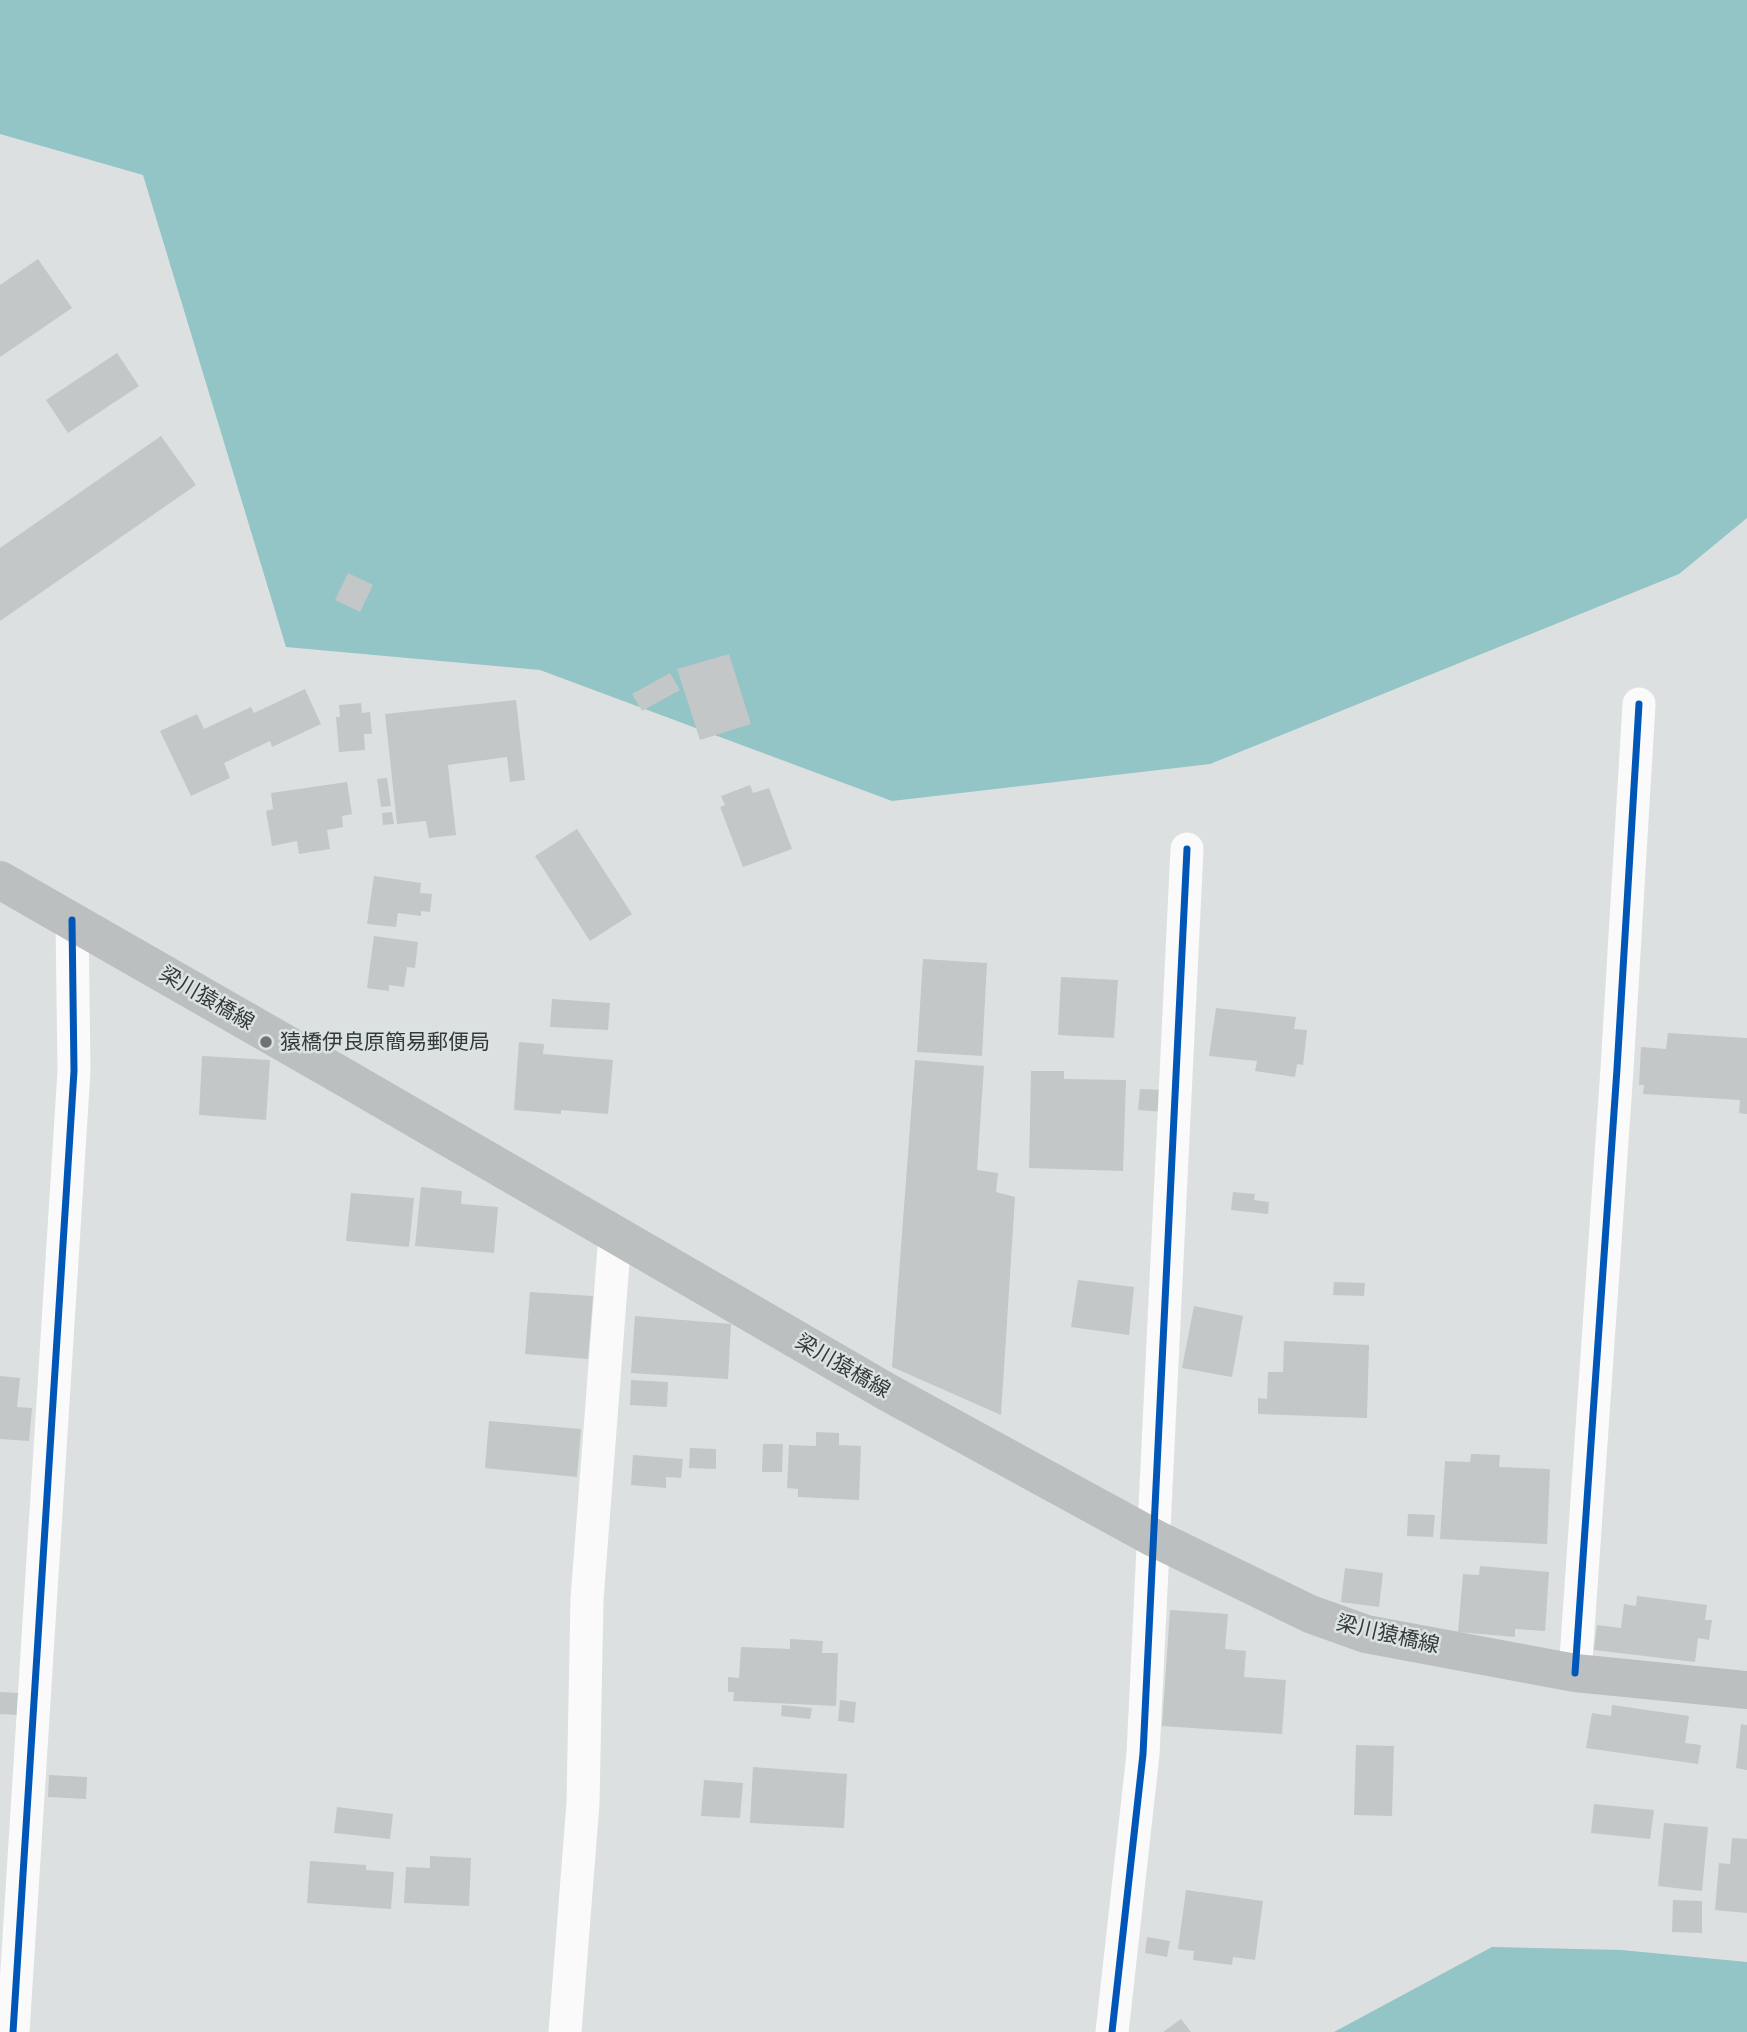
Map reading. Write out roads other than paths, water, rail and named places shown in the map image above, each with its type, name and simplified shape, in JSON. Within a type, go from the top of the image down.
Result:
[{"type":"main road","name":"梁川猿橋線","points":[[0,880],[887,1392],[1154,1538],[1310,1614],[1366,1634],[1575,1673],[1747,1690]]},
{"type":"street","points":[[1575,1673],[1639,704]]},
{"type":"street","points":[[1112,2032],[1143,1754],[1187,849]]},
{"type":"street","points":[[13,2032],[74,1071],[72,920]]},
{"type":"street","points":[[565,2032],[583,1803],[587,1599],[615,1235]]},
{"type":"place","name":"猿橋伊良原簡易郵便局","points":[[266,1042]]}]
